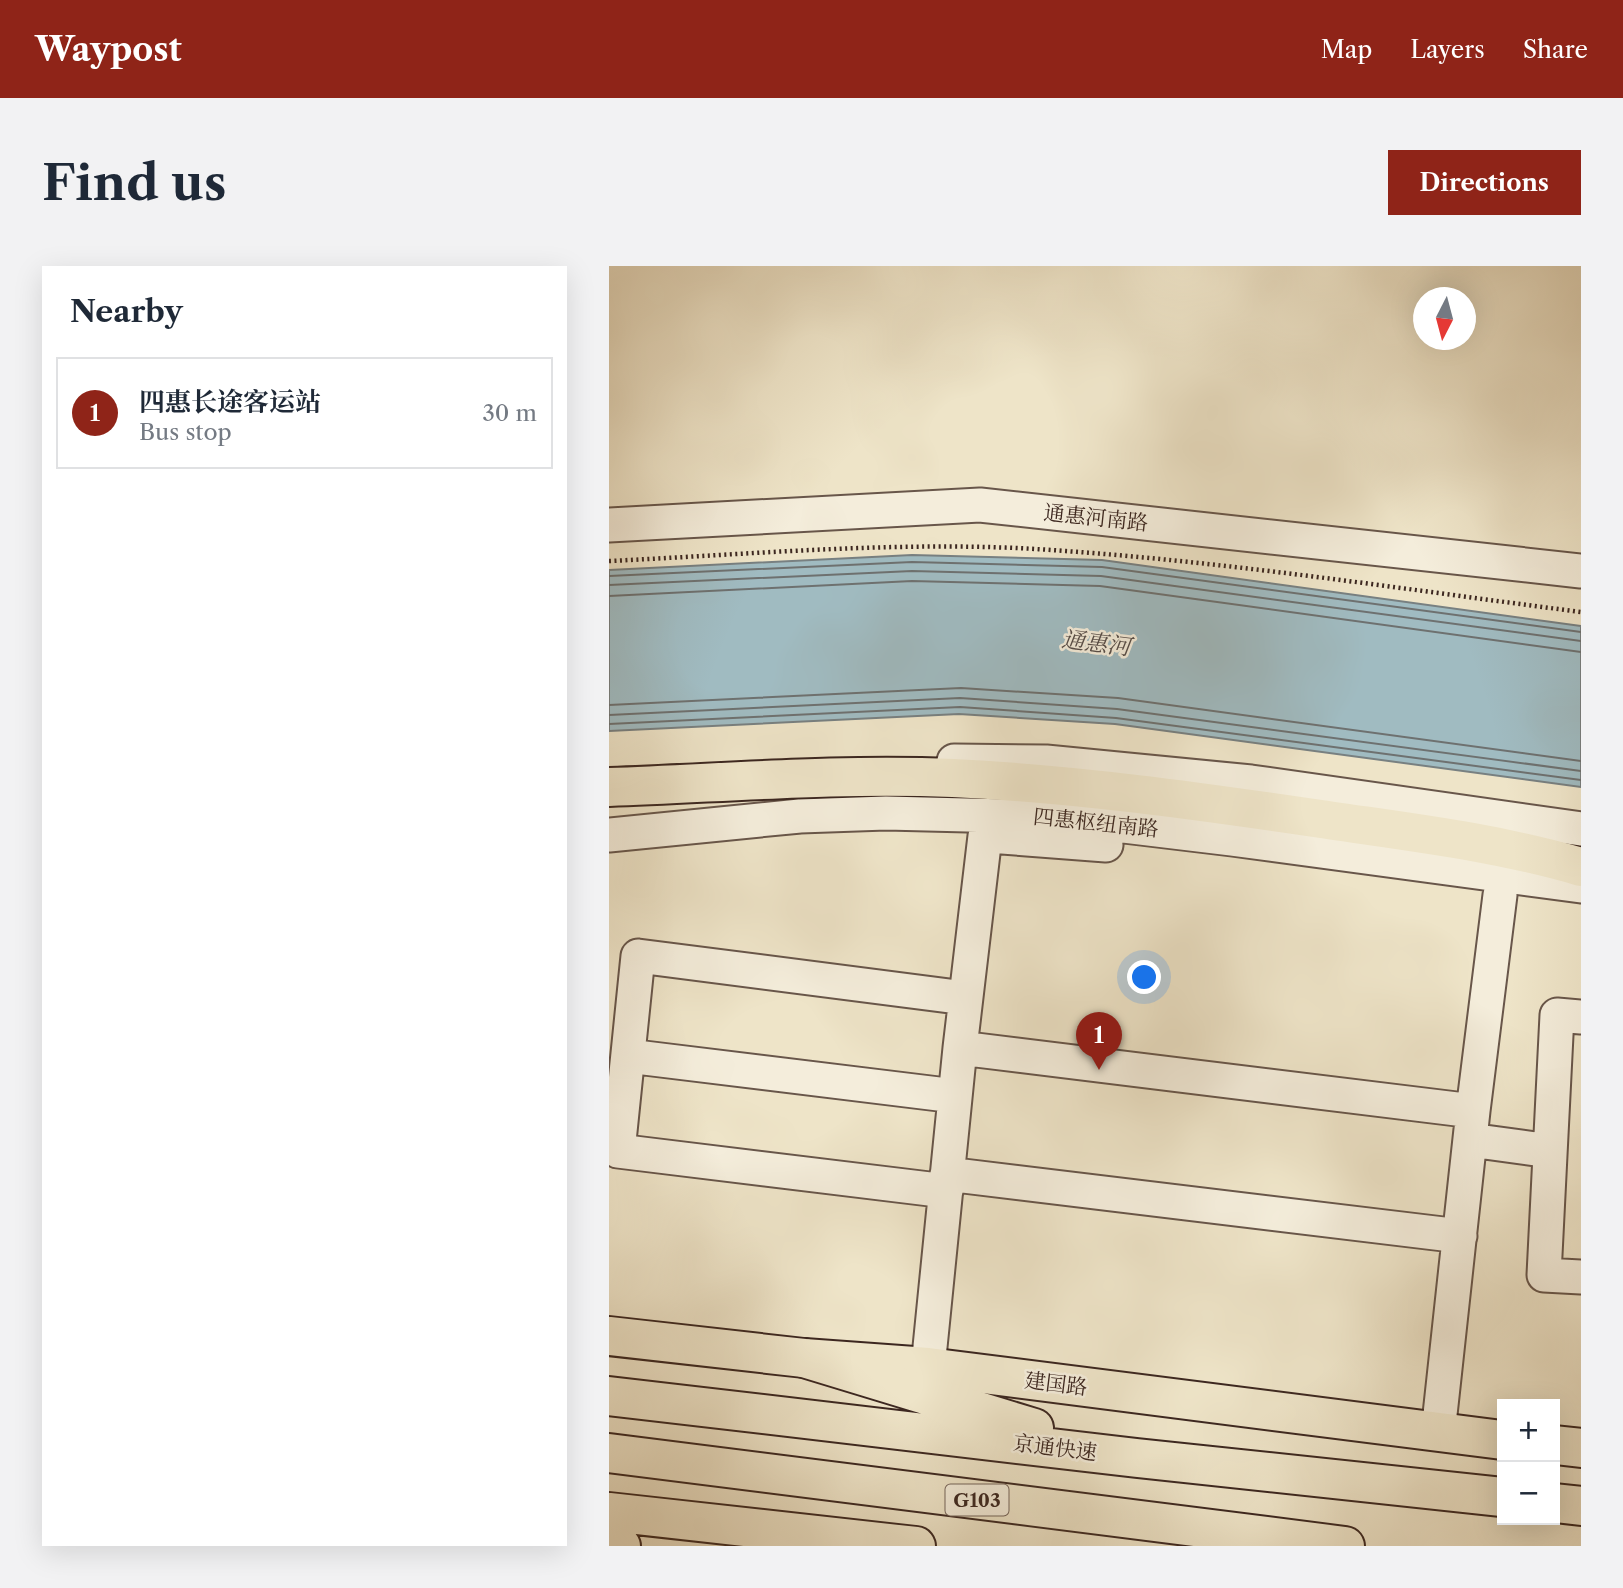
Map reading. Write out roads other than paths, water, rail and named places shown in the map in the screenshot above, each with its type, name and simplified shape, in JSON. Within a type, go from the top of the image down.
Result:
[{"type":"main road","points":[[609,787],[866,778],[950,778],[1069,785],[1167,796],[1450,838],[1548,857],[1581,867]]},
{"type":"main road","name":"建国路","points":[[609,1336],[804,1358],[929,1367],[1497,1439]]},
{"type":"main road","points":[[804,1358],[1137,1458]]},
{"type":"main road","name":"京通快速","points":[[609,1396],[1137,1458],[1497,1496]]},
{"type":"main road","points":[[1560,1446],[1581,1448]]},
{"type":"main road","name":"G103","points":[[609,1453],[1345,1546]]},
{"type":"main road","points":[[1560,1504],[1581,1506]]},
{"type":"main road","points":[[609,1512],[916,1546]]},
{"type":"main road","points":[[609,1545],[621,1546]]},
{"type":"street","name":"通惠河南路","points":[[609,525],[979,505],[1581,571]]},
{"type":"street","points":[[609,775],[873,760],[1046,762],[1251,782],[1581,829]]},
{"type":"street","name":"四惠枢纽南路","points":[[609,835],[813,816],[955,813],[1049,817],[1581,886]]},
{"type":"street","name":"四惠枢纽南路","points":[[609,853],[749,840],[857,835],[985,836],[1237,859],[1581,907]]},
{"type":"street","points":[[929,1367],[965,998],[985,836]]},
{"type":"street","points":[[1438,1433],[1471,1126],[1500,895]]},
{"type":"street","points":[[965,998],[638,956],[618,1151],[946,1182],[1460,1236]]},
{"type":"street","points":[[1581,1017],[1557,1015],[1544,1275],[1581,1277]]},
{"type":"street","points":[[960,1048],[1471,1126],[1550,1151]]},
{"type":"street","points":[[628,1056],[955,1096]]},
{"type":"water","name":"通惠河","points":[[912,555],[1102,560],[1581,626],[1581,787],[1115,724],[959,714],[609,731],[609,570]]},
{"type":"place","name":"四惠长途客运站","points":[[1099,1070]]}]
